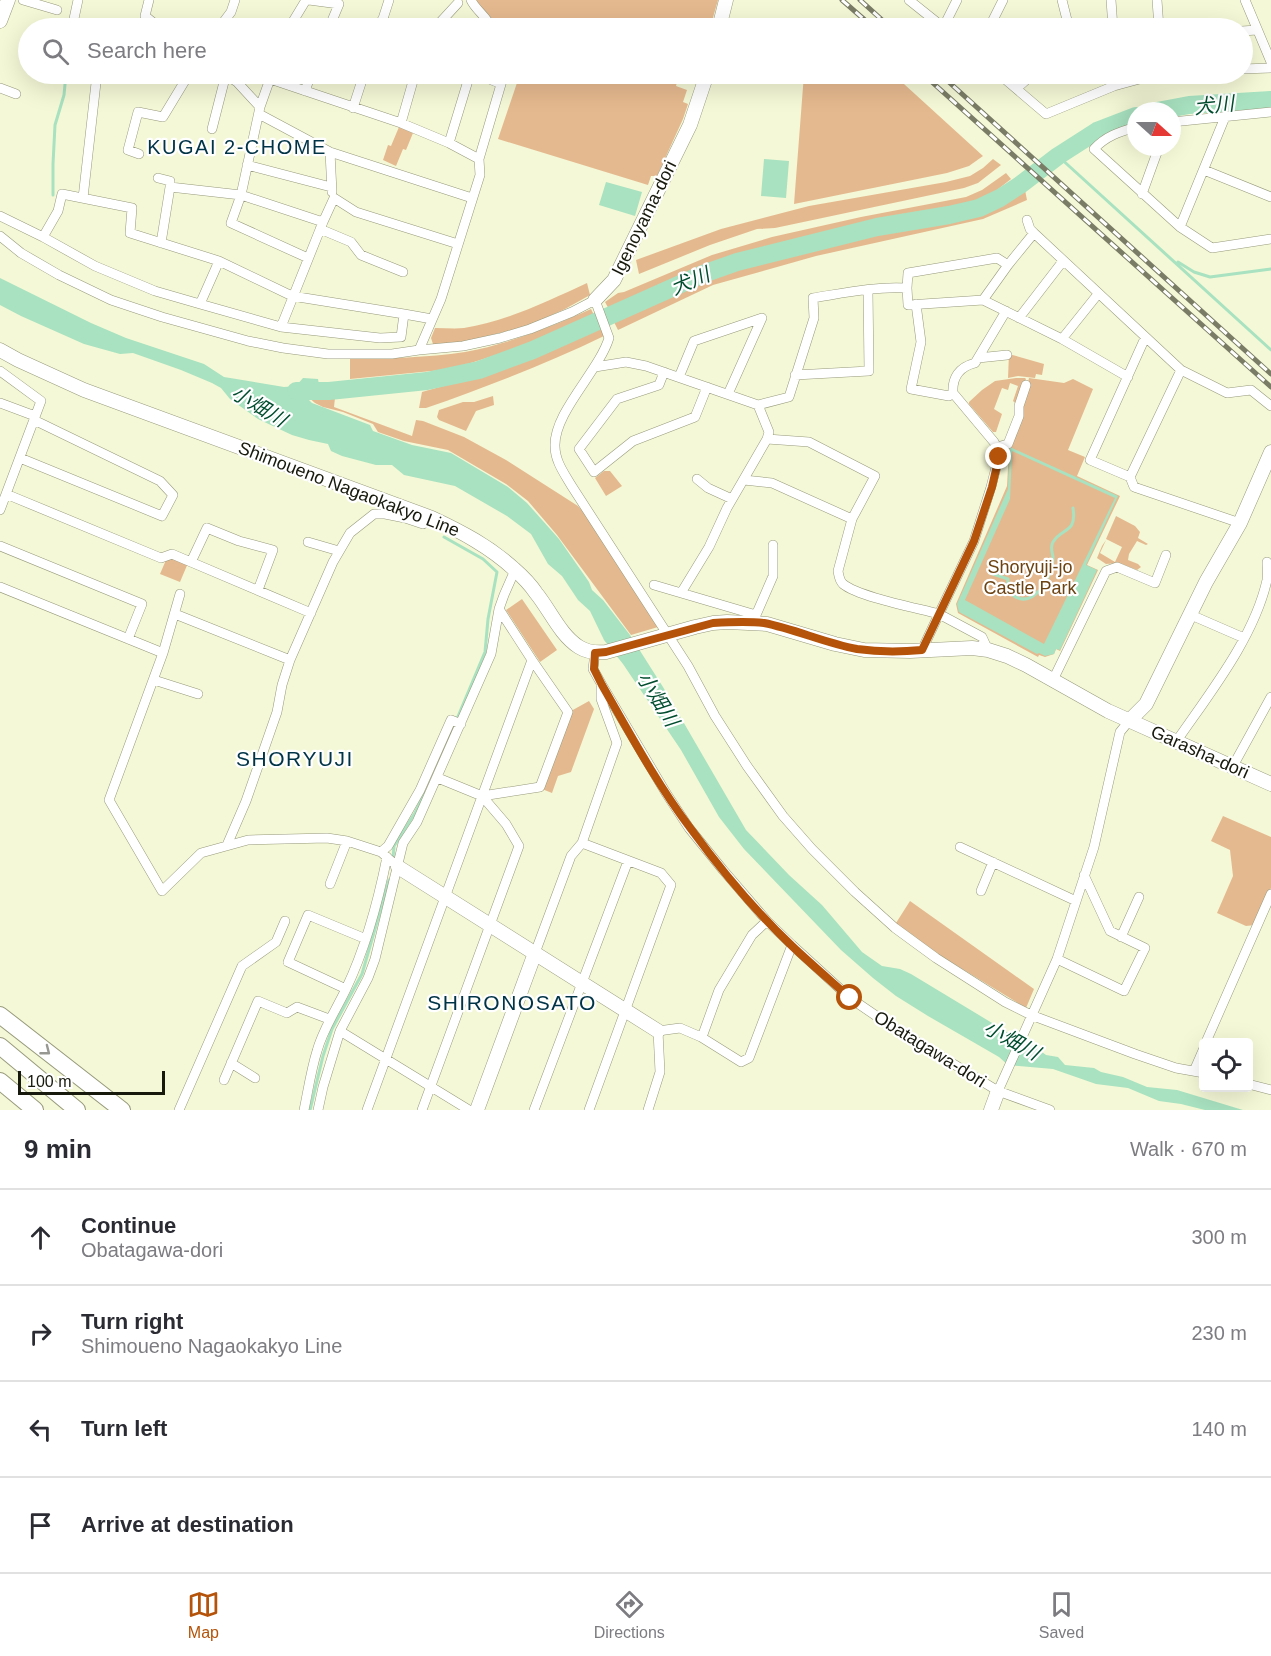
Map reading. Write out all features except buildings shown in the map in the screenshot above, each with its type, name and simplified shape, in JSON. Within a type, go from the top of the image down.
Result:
[{"type":"highway","points":[[0,1015],[122,1110]]},
{"type":"highway","points":[[0,1046],[77,1110]]},
{"type":"highway","points":[[0,1081],[35,1109]]},
{"type":"main road","points":[[721,18],[726,0]]},
{"type":"main road","name":"Igenoyama-dori","points":[[595,303],[614,280],[624,260],[690,124],[704,84]]},
{"type":"main road","name":"Shimoueno Nagaokakyo Line","points":[[0,350],[84,390],[432,518],[462,532],[494,552],[515,570],[535,591],[566,635],[578,646],[595,653]]},
{"type":"main road","points":[[595,653],[713,623],[755,619],[857,649],[879,651],[972,648],[988,650],[1007,656],[1129,721],[1146,704],[1206,582],[1266,475],[1271,452]]},
{"type":"main road","name":"Garasha-dori","points":[[1129,721],[1271,784]]},
{"type":"main road","points":[[398,867],[658,1031]]},
{"type":"main road","points":[[477,1110],[535,953]]},
{"type":"main road","points":[[990,1110],[1000,1085]]},
{"type":"street","points":[[23,0],[57,10]]},
{"type":"street","points":[[74,18],[78,0]]},
{"type":"street","points":[[148,18],[145,16],[149,0]]},
{"type":"street","points":[[226,18],[235,0]]},
{"type":"street","points":[[296,18],[308,0],[339,4],[333,18]]},
{"type":"street","points":[[383,18],[389,0]]},
{"type":"street","points":[[471,0],[484,18]]},
{"type":"street","points":[[949,18],[957,0]]},
{"type":"street","points":[[994,18],[1003,0]]},
{"type":"street","points":[[1062,0],[1066,18]]},
{"type":"street","points":[[1111,0],[1112,18]]},
{"type":"street","points":[[1156,0],[1158,18]]},
{"type":"street","points":[[1245,0],[1252,18]]},
{"type":"street","points":[[910,1],[931,18]]},
{"type":"street","points":[[444,18],[458,3]]},
{"type":"street","points":[[1253,20],[1271,62]]},
{"type":"street","points":[[1253,30],[1257,30]]},
{"type":"street","points":[[1253,69],[1271,68]]},
{"type":"street","points":[[83,198],[96,84]]},
{"type":"street","points":[[139,154],[128,150],[138,112],[163,117],[183,84]]},
{"type":"street","points":[[212,129],[223,84]]},
{"type":"street","points":[[239,84],[260,110],[330,152],[472,198]]},
{"type":"street","points":[[268,84],[260,110],[241,195],[231,223],[308,258]]},
{"type":"street","points":[[289,84],[401,123],[449,143],[479,159]]},
{"type":"street","points":[[305,91],[307,84]]},
{"type":"street","points":[[353,108],[361,84]]},
{"type":"street","points":[[401,123],[412,84]]},
{"type":"street","points":[[449,143],[467,84]]},
{"type":"street","points":[[419,350],[441,298],[480,176],[479,159],[501,84]]},
{"type":"street","points":[[1012,84],[1046,114],[1121,84]]},
{"type":"street","points":[[1017,88],[1022,84]]},
{"type":"street","points":[[0,88],[16,94]]},
{"type":"street","points":[[1181,121],[1271,112]]},
{"type":"street","points":[[1180,227],[1225,117]]},
{"type":"street","points":[[1127,129],[1114,133],[1101,141],[1094,149],[1180,227],[1212,248],[1271,239]]},
{"type":"street","points":[[280,327],[334,198],[331,187],[330,152]]},
{"type":"street","points":[[1142,194],[1156,156]]},
{"type":"street","points":[[247,165],[331,187]]},
{"type":"street","points":[[1204,170],[1271,197]]},
{"type":"street","points":[[158,178],[170,181],[161,243]]},
{"type":"street","points":[[170,188],[241,195],[321,226],[351,242],[361,255],[402,272]]},
{"type":"street","points":[[43,237],[58,211],[63,194],[132,208],[130,233],[219,261],[292,296],[432,319]]},
{"type":"street","points":[[334,198],[356,212],[458,244]]},
{"type":"street","points":[[0,216],[95,266],[155,291],[280,327],[380,338],[401,337],[404,314]]},
{"type":"street","points":[[1027,220],[1034,233],[1181,370],[1227,393],[1251,390],[1271,406]]},
{"type":"street","points":[[983,300],[1034,233]]},
{"type":"street","points":[[0,236],[21,253],[59,275],[111,300],[162,318],[248,341],[317,353],[392,354],[463,346],[530,329],[595,303],[609,338],[595,366],[568,407],[559,427],[555,445],[558,461],[665,637],[688,666],[715,716],[783,816],[812,849],[895,928],[1030,1018],[1176,1068],[1198,1072]]},
{"type":"street","points":[[1008,265],[997,258],[908,273],[908,305],[983,300],[1062,339],[1128,377]]},
{"type":"street","points":[[200,304],[219,261]]},
{"type":"street","points":[[1019,318],[1063,261]]},
{"type":"street","points":[[595,366],[626,362],[646,366],[758,405],[789,397],[814,318],[813,298],[890,287],[907,288]]},
{"type":"street","points":[[795,375],[869,371],[868,290]]},
{"type":"street","points":[[1062,339],[1098,294]]},
{"type":"street","points":[[916,304],[921,342],[911,389],[949,396],[953,393]]},
{"type":"street","points":[[922,650],[974,541],[999,457],[997,447],[953,393],[954,380],[957,374],[968,365],[975,363],[1006,311]]},
{"type":"street","points":[[679,377],[694,341],[762,318],[728,394]]},
{"type":"street","points":[[1145,338],[1090,460],[1130,477],[1134,487],[1240,523]]},
{"type":"street","points":[[978,357],[1007,355]]},
{"type":"street","points":[[1130,477],[1181,370]]},
{"type":"street","points":[[0,372],[41,401],[0,510]]},
{"type":"street","points":[[664,372],[659,386],[617,399],[579,449],[594,472],[633,441],[695,417],[707,387]]},
{"type":"street","points":[[997,447],[1008,444],[1019,416],[1019,406],[1026,385]]},
{"type":"street","points":[[0,402],[160,481],[173,495],[162,516],[20,458]]},
{"type":"street","points":[[681,593],[709,547],[732,499],[767,439],[769,432],[758,405]]},
{"type":"street","points":[[767,439],[809,442],[875,476],[852,519],[838,571],[843,583],[875,598],[939,614],[982,637],[988,650]]},
{"type":"street","points":[[697,479],[708,488],[732,499]]},
{"type":"street","points":[[744,480],[772,483],[852,519]]},
{"type":"street","points":[[6,494],[161,558],[172,554],[311,613]]},
{"type":"street","points":[[227,845],[246,801],[277,712],[290,660],[339,551],[350,533],[374,514],[405,518],[423,524],[432,518]]},
{"type":"street","points":[[191,562],[207,528],[239,541],[273,550],[258,590]]},
{"type":"street","points":[[308,542],[339,551]]},
{"type":"street","points":[[654,585],[755,619],[773,576],[773,545]]},
{"type":"street","points":[[0,546],[142,604],[128,639]]},
{"type":"street","points":[[1053,680],[1106,570],[1117,567],[1155,583],[1166,555]]},
{"type":"street","points":[[1176,742],[1217,685],[1244,638],[1267,579],[1267,562]]},
{"type":"street","points":[[318,1110],[340,1031],[368,978],[375,959],[403,843],[417,822],[438,778],[491,654],[499,609],[515,570]]},
{"type":"street","points":[[0,587],[163,653]]},
{"type":"street","points":[[180,594],[154,680],[109,800],[162,891],[201,853],[248,840],[327,838],[347,841],[384,855],[398,867]]},
{"type":"street","points":[[482,796],[540,788],[568,712],[499,609]]},
{"type":"street","points":[[175,614],[290,660]]},
{"type":"street","points":[[1191,615],[1244,638]]},
{"type":"street","name":"Obatagawa-dori","points":[[595,653],[594,669],[602,685],[666,794],[689,828],[767,921],[850,998],[900,1031],[1050,1110]]},
{"type":"street","points":[[367,1110],[532,660]]},
{"type":"street","points":[[154,680],[198,694]]},
{"type":"street","points":[[535,953],[571,856],[582,843],[617,743],[601,699],[602,685]]},
{"type":"street","points":[[1233,766],[1271,697]]},
{"type":"street","points":[[304,1110],[317,1051],[329,1019],[346,989],[366,939],[378,898],[387,846],[420,790],[451,720],[461,724]]},
{"type":"street","points":[[1000,1085],[1056,959],[1094,847],[1120,732],[1129,721]]},
{"type":"street","points":[[423,1110],[519,846],[506,824],[482,796],[438,778]]},
{"type":"street","points":[[330,884],[347,841]]},
{"type":"street","points":[[582,843],[661,873],[671,885],[589,1110]]},
{"type":"street","points":[[960,847],[1076,901]]},
{"type":"street","points":[[534,1110],[628,861]]},
{"type":"street","points":[[981,891],[993,862]]},
{"type":"street","points":[[1056,959],[1124,991],[1145,948],[1110,931],[1084,875]]},
{"type":"street","points":[[1208,1038],[1271,894]]},
{"type":"street","points":[[1121,937],[1139,897]]},
{"type":"street","points":[[346,989],[288,962],[308,915],[366,939]]},
{"type":"street","points":[[179,1110],[242,966],[276,942],[285,921]]},
{"type":"street","points":[[702,1037],[720,990],[752,935],[767,921]]},
{"type":"street","points":[[648,1110],[660,1072],[658,1031],[680,1029],[702,1037],[741,1062],[748,1058],[792,945]]},
{"type":"street","points":[[224,1080],[258,1000],[287,1013],[297,1007],[329,1019]]},
{"type":"street","points":[[340,1031],[469,1110]]},
{"type":"street","points":[[231,1063],[255,1078]]},
{"type":"street","points":[[1253,1085],[1271,1090]]},
{"type":"green space","points":[[475,0],[718,0],[713,18],[489,18]]},
{"type":"green space","points":[[517,84],[676,84],[676,86],[687,90],[683,102],[688,104],[683,119],[657,176],[651,176],[648,185],[498,139]]},
{"type":"green space","points":[[803,84],[904,84],[983,156],[969,166],[947,173],[794,204]]},
{"type":"green space","points":[[399,127],[413,133],[396,166],[383,160],[388,145],[391,146]]},
{"type":"green space","points":[[993,159],[1001,165],[978,183],[964,188],[775,228],[757,229],[639,274],[636,260],[721,229],[809,206],[970,176]]},
{"type":"green space","points":[[1006,173],[1011,179],[988,197],[968,204],[852,228],[711,265],[611,313],[605,302],[618,293],[712,255],[772,237],[966,197],[982,190]]},
{"type":"green space","points":[[1025,190],[1027,200],[983,219],[816,256],[713,285],[618,330],[613,320],[710,274],[816,245],[980,211]]},
{"type":"green space","points":[[587,283],[590,295],[534,323],[450,345],[433,344],[431,338],[435,328],[464,328],[496,321]]},
{"type":"green space","points":[[591,309],[596,319],[561,334],[452,369],[350,379],[350,359],[422,357],[465,352],[529,334]]},
{"type":"green space","points":[[600,326],[604,336],[538,366],[426,408],[419,408],[422,392],[482,375]]},
{"type":"green space","points":[[1009,354],[1044,364],[1042,375],[1036,374],[1035,378],[1018,376],[1008,378]]},
{"type":"green space","name":"Shoryuji-jo Castle Park","points":[[1029,378],[1064,383],[1073,379],[1093,389],[1068,450],[1085,457],[1077,476],[1120,496],[1087,565],[1098,570],[1060,651],[1056,649],[1054,654],[1045,657],[1039,655],[1038,657],[958,613],[956,604],[1007,486],[1009,449],[1022,418],[1022,406]]},
{"type":"green space","points":[[1026,379],[1019,400],[1015,403],[1013,401],[1018,386],[1010,383],[1008,390],[1002,388],[994,409],[1002,414],[996,432],[993,432],[969,402],[995,381]]},
{"type":"green space","points":[[307,396],[335,398],[334,407],[412,436],[416,420],[464,437],[506,460],[578,506],[590,520],[658,627],[631,635],[557,535],[528,501],[506,484],[448,450],[404,441],[378,432],[373,424],[323,407]]},
{"type":"green space","points":[[493,396],[494,405],[476,411],[466,431],[439,420],[437,417],[439,410]]},
{"type":"green space","points":[[604,471],[610,471],[622,486],[606,496],[595,478]]},
{"type":"green space","points":[[1116,516],[1135,526],[1140,532],[1138,538],[1148,544],[1137,541],[1129,554],[1128,560],[1141,567],[1137,570],[1119,563],[1106,564],[1097,558],[1106,540],[1100,553],[1115,562],[1122,547],[1106,539]]},
{"type":"green space","points":[[174,557],[188,563],[180,582],[160,574],[166,560]]},
{"type":"green space","points":[[522,599],[557,650],[540,662],[506,610]]},
{"type":"green space","points":[[589,701],[594,709],[571,772],[558,776],[552,793],[542,789],[571,711]]},
{"type":"green space","points":[[1223,816],[1271,837],[1271,888],[1255,925],[1246,926],[1217,913],[1233,876],[1230,850],[1211,841]]},
{"type":"green space","points":[[910,901],[1034,989],[1026,1008],[941,956],[896,923]]},
{"type":"water","points":[[764,159],[789,161],[786,198],[761,196]]},
{"type":"water","points":[[606,182],[642,192],[635,216],[599,205]]},
{"type":"water","name":"小畑川","points":[[0,278],[91,323],[126,338],[204,364],[224,377],[284,387],[296,386],[303,378],[318,379],[321,396],[305,396],[312,403],[370,425],[373,431],[412,445],[451,453],[508,487],[527,503],[559,539],[589,582],[592,590],[603,600],[630,635],[746,830],[789,875],[822,905],[862,952],[882,966],[900,969],[911,974],[1007,1032],[1030,1043],[1046,1055],[1058,1057],[1065,1065],[1094,1068],[1147,1087],[1177,1090],[1243,1110],[1205,1110],[1159,1101],[1128,1088],[1096,1084],[1053,1069],[1008,1065],[999,1057],[896,996],[841,950],[744,849],[719,817],[681,750],[623,664],[604,640],[590,611],[578,600],[562,576],[548,564],[531,534],[507,516],[455,486],[404,475],[392,465],[376,465],[342,456],[331,451],[328,444],[292,435],[258,419],[212,383],[133,353],[120,354],[84,344],[21,316],[0,305]]},
{"type":"water","points":[[1010,447],[1118,496],[1086,565],[1097,570],[1060,650],[1056,649],[1054,654],[1045,656],[1037,654],[959,612],[957,604],[1008,489]],"holes":[[[1012,451],[1115,498],[1044,644],[965,600],[1010,499]]]},
{"type":"waterway","points":[[53,195],[55,125],[65,84]]},
{"type":"waterway","name":"犬川","points":[[1181,106],[1271,100]]},
{"type":"waterway","name":"犬川","points":[[296,391],[329,391],[427,381],[479,370],[533,350],[703,274],[737,262],[877,227],[979,208],[1020,185],[1058,156],[1097,131],[1127,119]]},
{"type":"waterway","points":[[1058,156],[1271,350]]},
{"type":"waterway","points":[[1178,262],[1194,272],[1210,277],[1271,269]]},
{"type":"waterway","points":[[990,573],[1008,579],[1008,589],[1014,596],[1021,599],[1035,595],[1045,583],[1052,568],[1051,547],[1053,542],[1073,522],[1073,508]]},
{"type":"waterway","points":[[444,537],[483,559],[497,572],[488,619],[485,652],[449,738]]},
{"type":"waterway","points":[[393,859],[394,846],[425,793]]},
{"type":"waterway","points":[[310,1110],[332,1029],[362,974],[389,880]]},
{"type":"railway","points":[[842,0],[863,18]]},
{"type":"railway","points":[[860,0],[880,18]]},
{"type":"railway","points":[[934,84],[1271,387]]},
{"type":"railway","points":[[951,84],[1271,374]]},
{"type":"district","name":"KUGAI 2-CHOME","points":[[237,147]]},
{"type":"district","name":"SHORYUJI","points":[[295,759]]},
{"type":"district","name":"SHIRONOSATO","points":[[512,1003]]},
{"type":"route","points":[[850,998],[767,921],[689,828],[666,794],[602,685],[594,669],[595,653],[662,638],[695,627],[727,622],[767,624],[857,649],[922,650],[974,541],[992,487],[999,457]]}]
